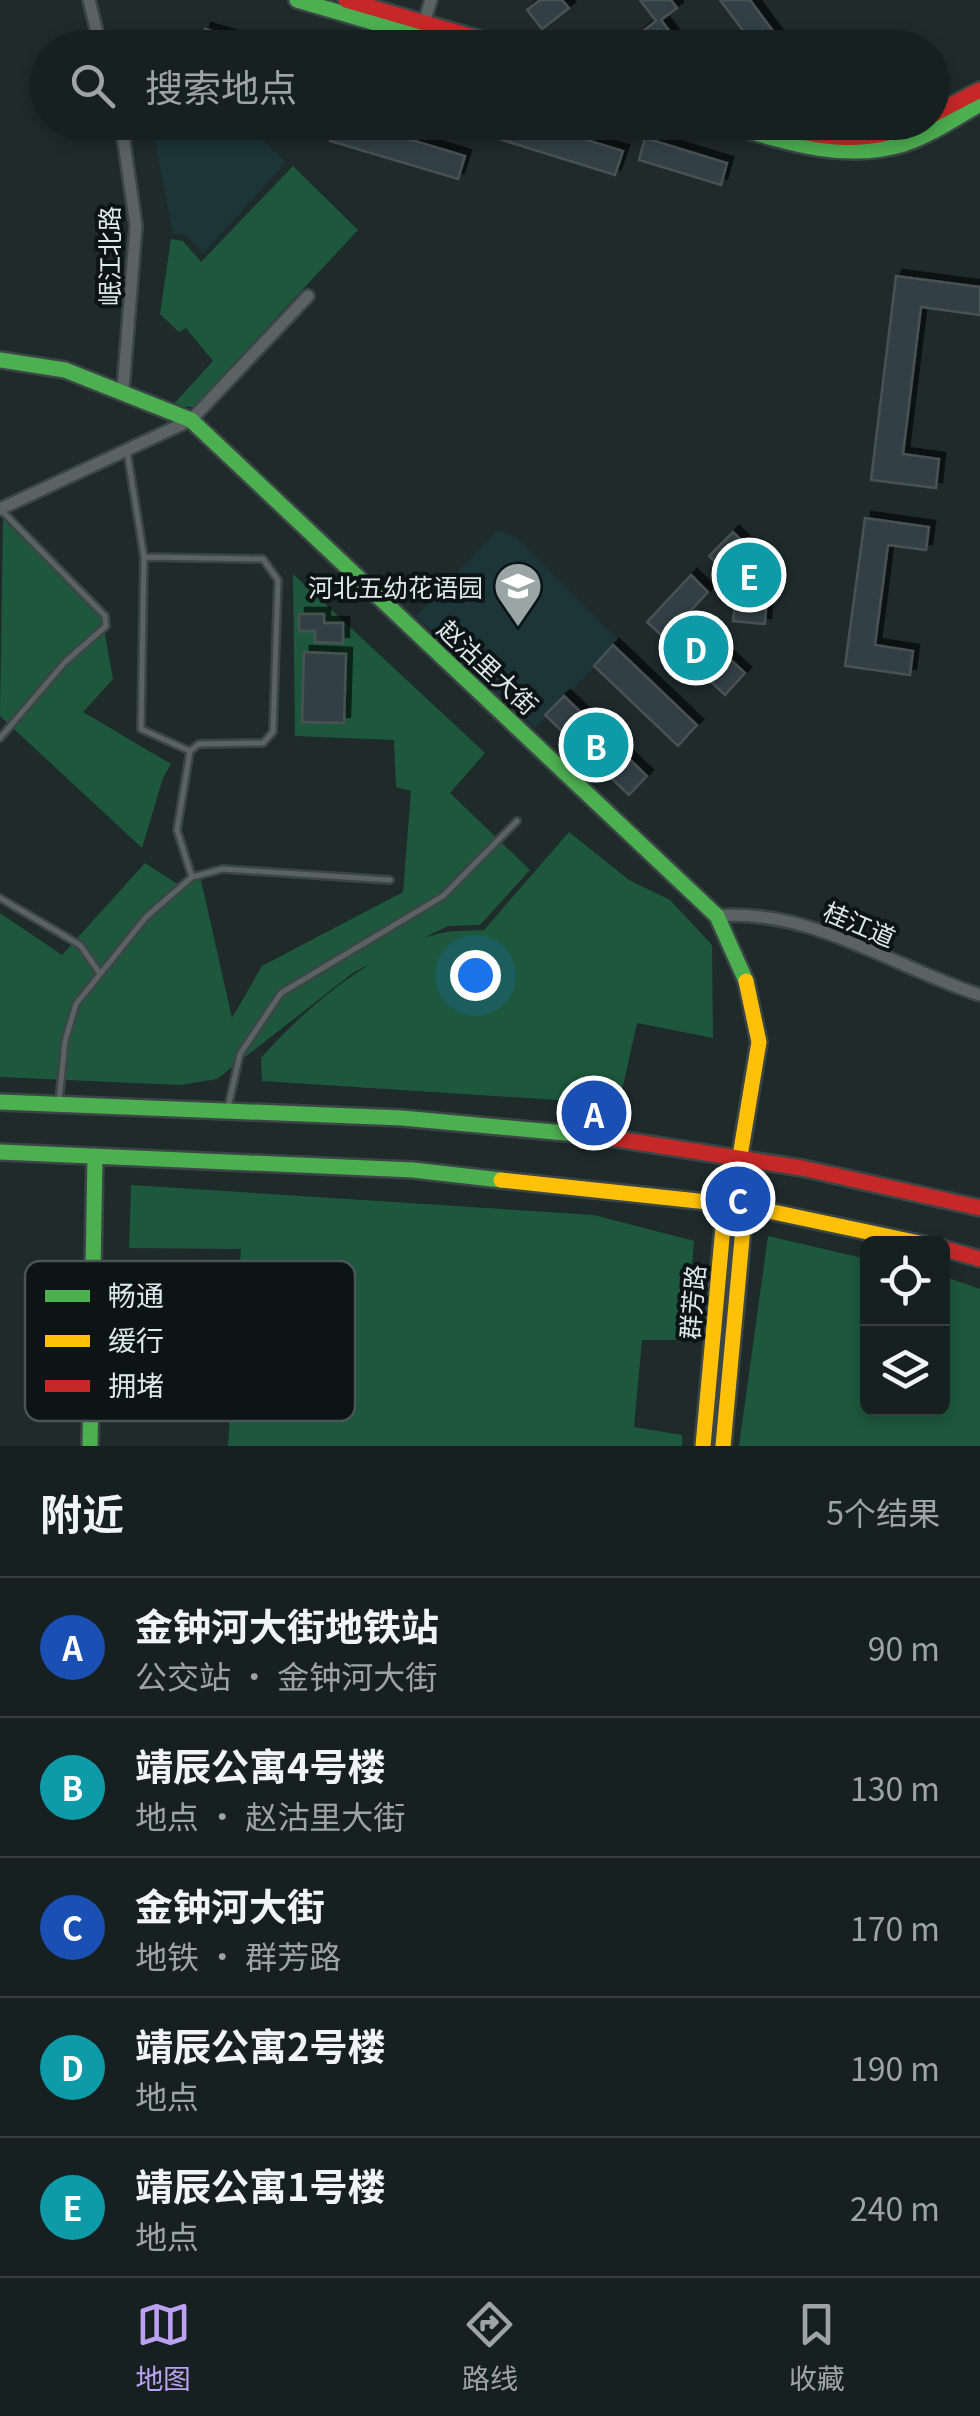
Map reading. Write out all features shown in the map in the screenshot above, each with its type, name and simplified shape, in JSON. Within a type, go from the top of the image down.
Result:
[{"type":"main road","points":[[298,0],[427,30]]},
{"type":"main road","points":[[346,0],[422,29]]},
{"type":"main road","points":[[950,106],[980,90]]},
{"type":"main road","points":[[950,120],[980,104]]},
{"type":"main road","points":[[783,140],[852,153],[912,140]]},
{"type":"main road","points":[[840,140],[867,140]]},
{"type":"main road","name":"赵沽里大街","points":[[0,360],[65,370],[191,420],[717,916],[744,970],[759,1042],[740,1156]]},
{"type":"main road","points":[[0,1102],[434,1117],[619,1135],[740,1156],[980,1208]]},
{"type":"main road","points":[[0,1152],[414,1170],[745,1206],[886,1236]]},
{"type":"main road","points":[[93,1261],[95,1156]]},
{"type":"main road","name":"群芳路","points":[[703,1446],[726,1205],[740,1156]]},
{"type":"main road","name":"群芳路","points":[[723,1446],[745,1206],[740,1156]]},
{"type":"main road","points":[[950,1250],[980,1259]]},
{"type":"main road","points":[[90,1421],[90,1446]]},
{"type":"street","points":[[89,0],[96,30]]},
{"type":"street","points":[[422,29],[431,0]]},
{"type":"street","name":"岷江北路","points":[[123,390],[136,226],[124,140]]},
{"type":"street","points":[[0,509],[191,420],[308,296]]},
{"type":"street","name":"桂江道","points":[[717,916],[752,913],[813,927],[927,978],[980,995]]},
{"type":"lane","points":[[126,448],[144,557],[141,729],[190,750]]},
{"type":"lane","points":[[0,509],[105,616],[106,626],[65,662],[0,738]]},
{"type":"lane","points":[[144,557],[263,559],[278,580],[273,732],[264,744],[199,744],[190,750],[178,830],[192,877]]},
{"type":"lane","points":[[227,1110],[240,1054],[281,993],[443,896],[517,821]]},
{"type":"lane","points":[[58,1104],[65,1040],[76,1004],[146,917],[192,877],[224,869],[390,880]]},
{"type":"lane","points":[[0,898],[80,945],[99,972]]},
{"type":"shaded area","points":[[155,140],[263,140],[286,162],[203,254],[186,235],[173,234]]},
{"type":"shaded area","name":"河北五幼花语园","points":[[498,530],[516,537],[619,641],[535,728],[416,616]]},
{"type":"green space","points":[[293,166],[358,230],[193,407],[172,406],[213,361],[186,328],[179,332],[160,314],[171,239],[183,241],[201,262]]},
{"type":"green space","points":[[3,519],[102,618],[113,679],[83,712],[171,764],[142,848],[0,716]]},
{"type":"green space","points":[[293,574],[485,753],[450,793],[530,870],[480,925],[448,926],[354,972],[217,1079],[180,1085],[0,1077],[0,913],[62,955],[145,863],[176,883],[201,880],[232,1018],[262,966],[403,892],[411,791],[396,787],[394,740],[295,736]]},
{"type":"green space","points":[[569,832],[629,880],[670,900],[712,945],[713,1038],[637,1023],[619,1104],[262,1081],[261,1058],[340,984],[412,943],[442,933],[484,930]]},
{"type":"green space","points":[[131,1185],[594,1215],[694,1241],[686,1340],[642,1340],[634,1427],[682,1435],[682,1446],[228,1446],[230,1421],[355,1421],[355,1261],[240,1261],[241,1249],[129,1248]]},
{"type":"green space","points":[[768,1236],[860,1257],[860,1416],[950,1416],[950,1278],[980,1289],[980,1446],[739,1446]]},
{"type":"building","points":[[540,0],[562,0],[569,8],[542,29],[527,10]]},
{"type":"building","points":[[640,0],[671,0],[677,8],[661,20],[669,30],[644,30],[656,21]]},
{"type":"building","points":[[720,0],[750,0],[772,30],[742,30]]},
{"type":"building","points":[[412,140],[465,156],[458,179],[330,141]]},
{"type":"building","points":[[502,140],[587,140],[623,151],[615,175]]},
{"type":"building","points":[[644,140],[652,140],[727,163],[721,185],[639,160]]},
{"type":"building","points":[[896,276],[980,287],[980,315],[921,307],[903,454],[939,459],[936,488],[871,480]]},
{"type":"building","points":[[865,518],[929,527],[926,550],[888,545],[875,645],[913,651],[910,675],[845,666]]},
{"type":"building","points":[[733,532],[769,568],[765,624],[733,621],[737,583],[709,556]]},
{"type":"building","points":[[691,575],[708,592],[685,617],[745,673],[725,695],[647,622]]},
{"type":"building","points":[[299,614],[324,614],[324,623],[343,623],[343,643],[315,642],[315,631],[299,631]]},
{"type":"building","points":[[613,645],[697,725],[678,746],[594,666]]},
{"type":"building","points":[[304,652],[346,654],[344,723],[302,722]]},
{"type":"building","points":[[564,696],[647,776],[629,795],[545,715]]},
{"type":"traffic: fast","points":[[297,0],[400,30]]},
{"type":"traffic: fast","points":[[950,121],[980,104]]},
{"type":"traffic: fast","points":[[781,140],[857,151],[914,140]]},
{"type":"traffic: fast","points":[[0,360],[65,370],[191,420],[717,916],[746,981]]},
{"type":"traffic: fast","points":[[0,1102],[402,1118],[598,1136]]},
{"type":"traffic: fast","points":[[0,1152],[413,1170],[501,1180]]},
{"type":"traffic: fast","points":[[93,1261],[95,1156]]},
{"type":"traffic: fast","points":[[90,1421],[90,1446]]},
{"type":"traffic: slow","points":[[703,1446],[725,1205],[740,1156],[759,1042],[746,981]]},
{"type":"traffic: slow","points":[[723,1446],[745,1206],[741,1165]]},
{"type":"traffic: slow","points":[[501,1180],[745,1206],[886,1236]]},
{"type":"traffic: jam","points":[[346,0],[449,30]]},
{"type":"traffic: jam","points":[[950,106],[980,90]]},
{"type":"traffic: jam","points":[[598,1136],[802,1168],[980,1208]]},
{"type":"traffic: jam","points":[[950,1250],[980,1259]]},
{"type":"place","name":"靖辰公寓1号楼","points":[[749,575]]},
{"type":"place","name":"河北五幼花语园","points":[[518,628]]},
{"type":"place","name":"靖辰公寓2号楼","points":[[696,648]]},
{"type":"place","name":"靖辰公寓4号楼","points":[[596,745]]},
{"type":"place","name":"金钟河大街地铁站","points":[[594,1113]]},
{"type":"place","name":"金钟河大街","points":[[738,1199]]}]
